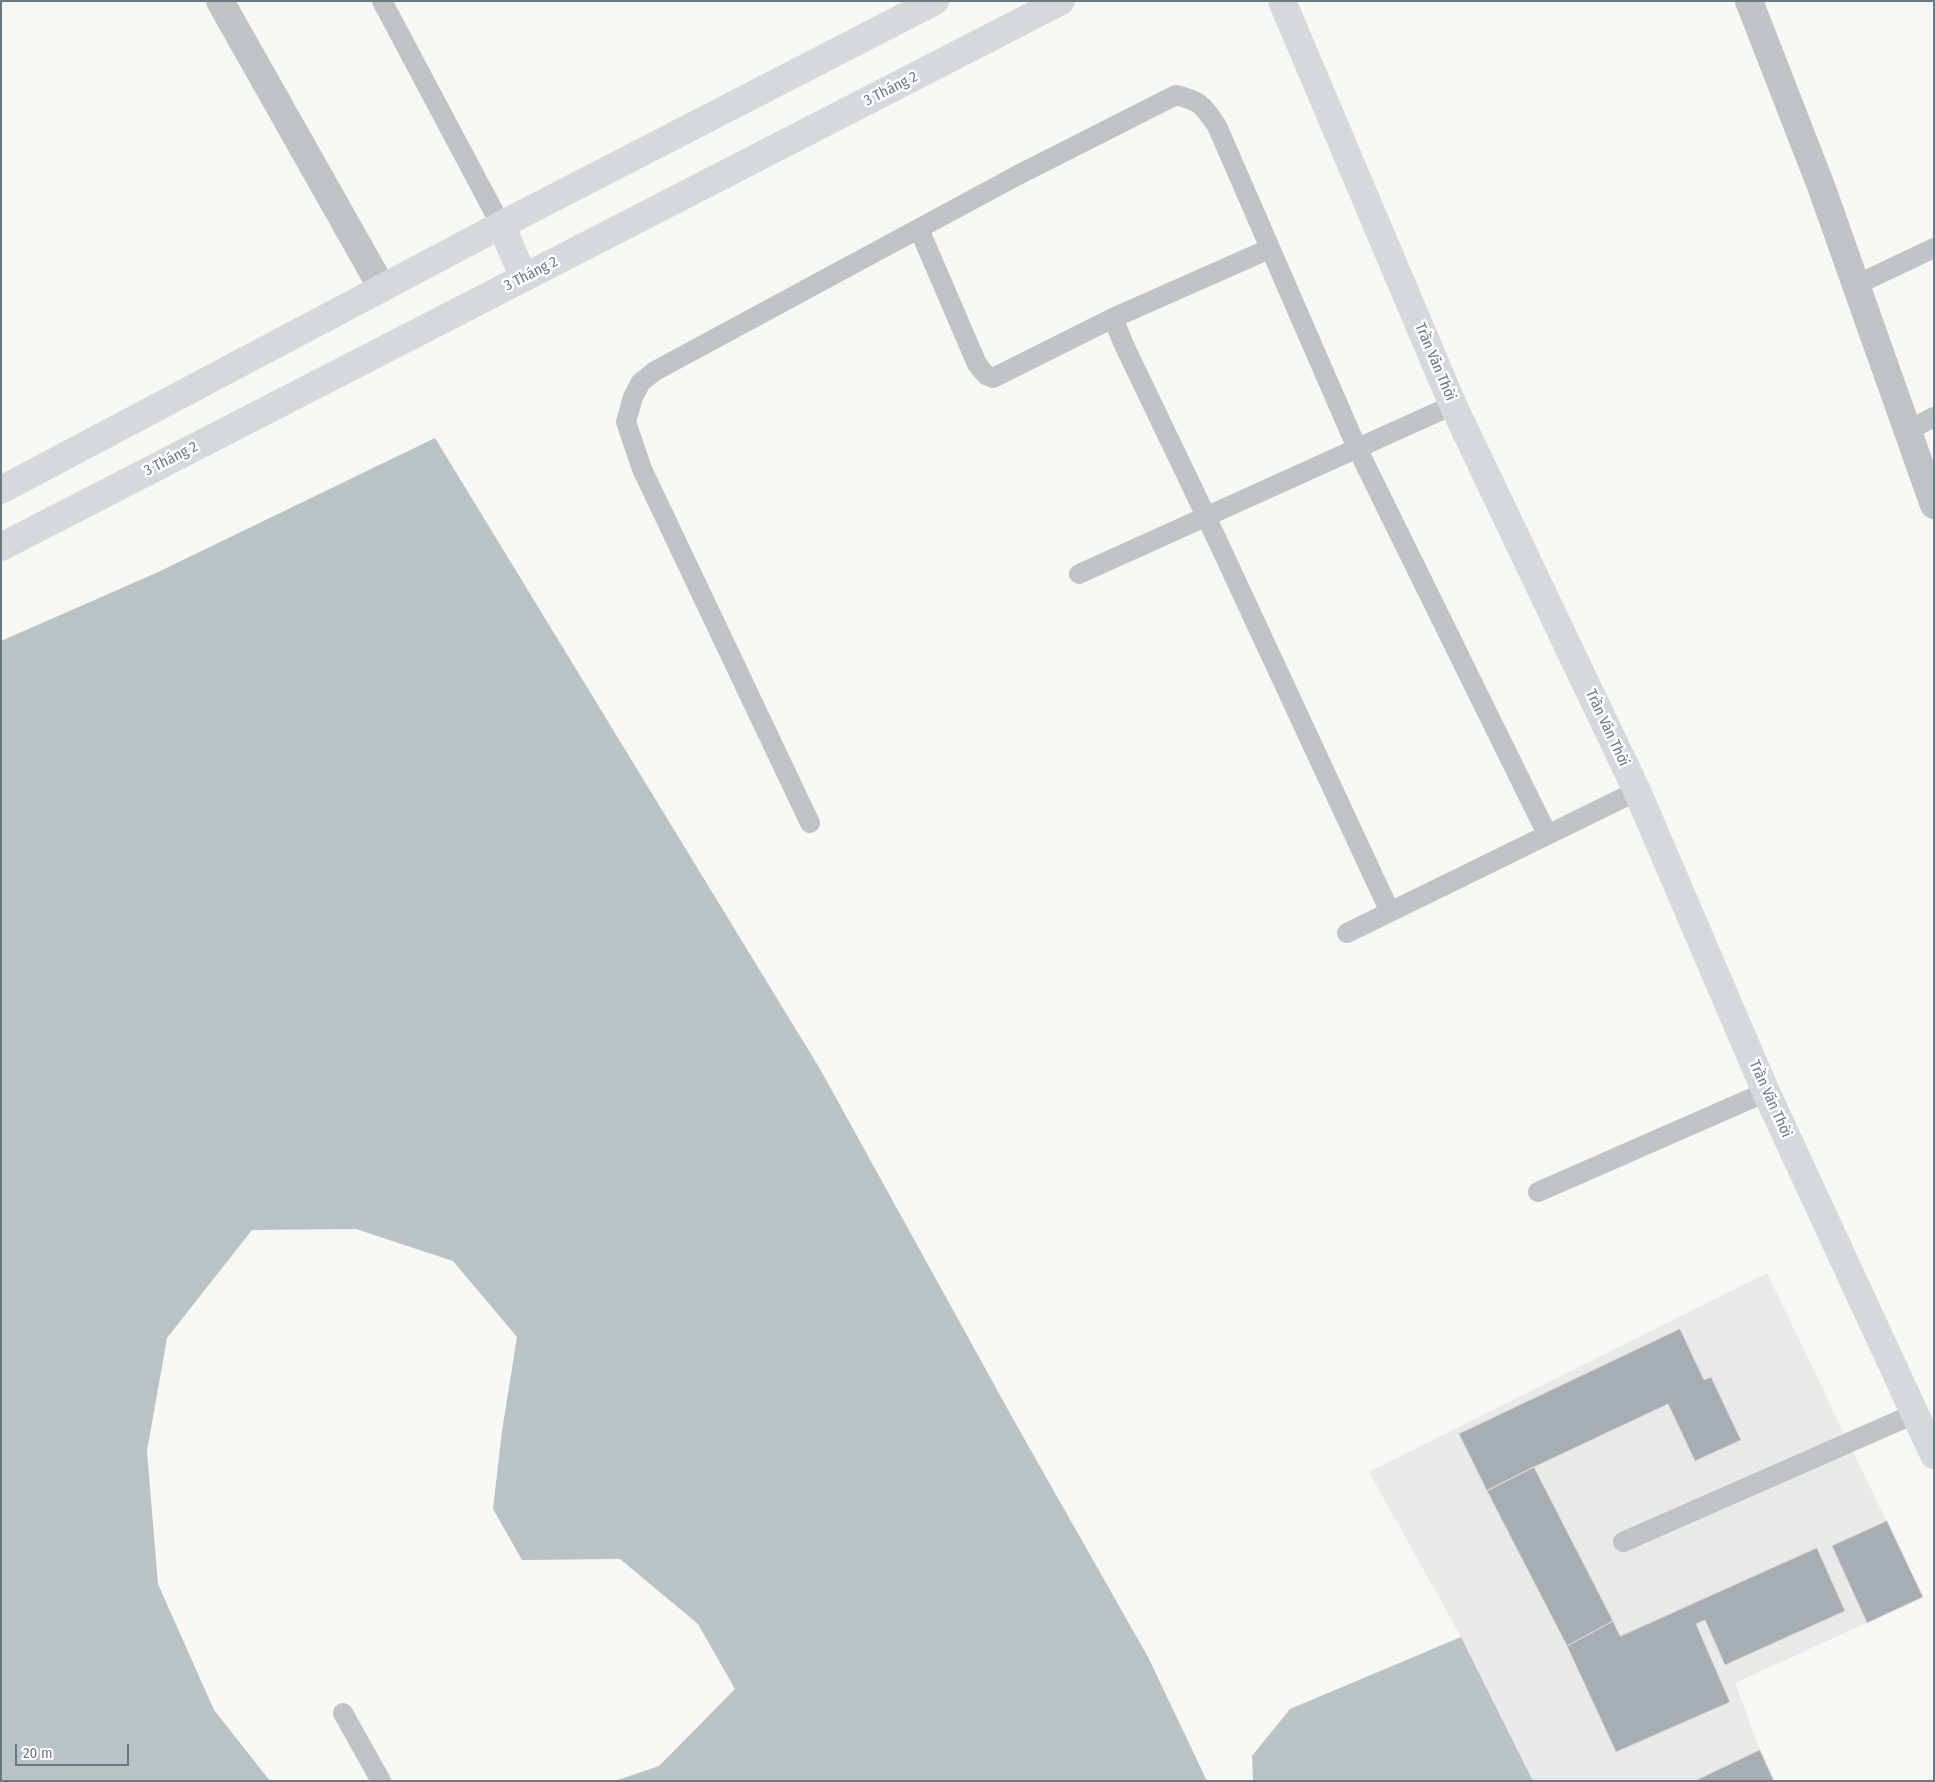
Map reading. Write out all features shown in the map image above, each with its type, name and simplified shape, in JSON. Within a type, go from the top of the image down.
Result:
[{"type":"main road","points":[[1,490],[501,225],[935,1]]},
{"type":"main road","name":"3 Tháng 2","points":[[1,547],[1061,1]]},
{"type":"main road","name":"Trần Văn Thời","points":[[1282,1],[1453,404],[1637,792],[1766,1092],[1934,1455]]},
{"type":"main road","points":[[501,225],[524,278]]},
{"type":"street","points":[[220,1],[382,288]]},
{"type":"street","points":[[1749,1],[1820,186],[1934,506]]},
{"type":"lane","points":[[382,1],[501,225]]},
{"type":"lane","points":[[810,823],[642,469],[626,422],[632,397],[641,382],[655,371],[1018,175],[1176,96],[1195,100],[1207,111],[1217,126],[1357,448],[1547,834]]},
{"type":"lane","points":[[919,229],[978,364],[986,375],[993,378],[1113,318],[1269,249]]},
{"type":"lane","points":[[1856,285],[1934,248]]},
{"type":"lane","points":[[1113,318],[1390,912]]},
{"type":"lane","points":[[1079,574],[1453,404]]},
{"type":"lane","points":[[1908,431],[1934,417]]},
{"type":"lane","points":[[1347,933],[1547,834],[1637,792]]},
{"type":"lane","points":[[1538,1192],[1766,1092]]},
{"type":"lane","points":[[1623,1542],[1914,1414]]},
{"type":"lane","points":[[343,1713],[381,1781]]},
{"type":"shaded area","points":[[435,438],[820,1069],[1017,1426],[1148,1657],[1207,1781],[615,1781],[659,1766],[735,1689],[698,1624],[620,1559],[522,1560],[493,1509],[502,1431],[517,1337],[453,1261],[356,1229],[252,1230],[167,1338],[147,1451],[158,1584],[214,1710],[270,1781],[1,1781],[1,641],[156,573]]},
{"type":"shaded area","points":[[1767,1273],[1923,1597],[1735,1683],[1760,1750],[1774,1781],[1533,1781],[1461,1637],[1369,1472]]},
{"type":"shaded area","points":[[1461,1637],[1533,1781],[1253,1781],[1252,1756],[1290,1709]]},
{"type":"building","points":[[1680,1329],[1704,1380],[1711,1377],[1741,1440],[1695,1461],[1668,1404],[1487,1491],[1459,1434]]},
{"type":"building","points":[[1534,1467],[1613,1621],[1567,1646],[1487,1491]]},
{"type":"building","points":[[1887,1521],[1923,1597],[1867,1623],[1832,1546]]},
{"type":"building","points":[[1817,1548],[1845,1611],[1725,1665],[1705,1620],[1696,1624],[1730,1702],[1616,1752],[1567,1646],[1613,1621],[1620,1636]]},
{"type":"building","points":[[1760,1750],[1774,1781],[1695,1781]]}]
